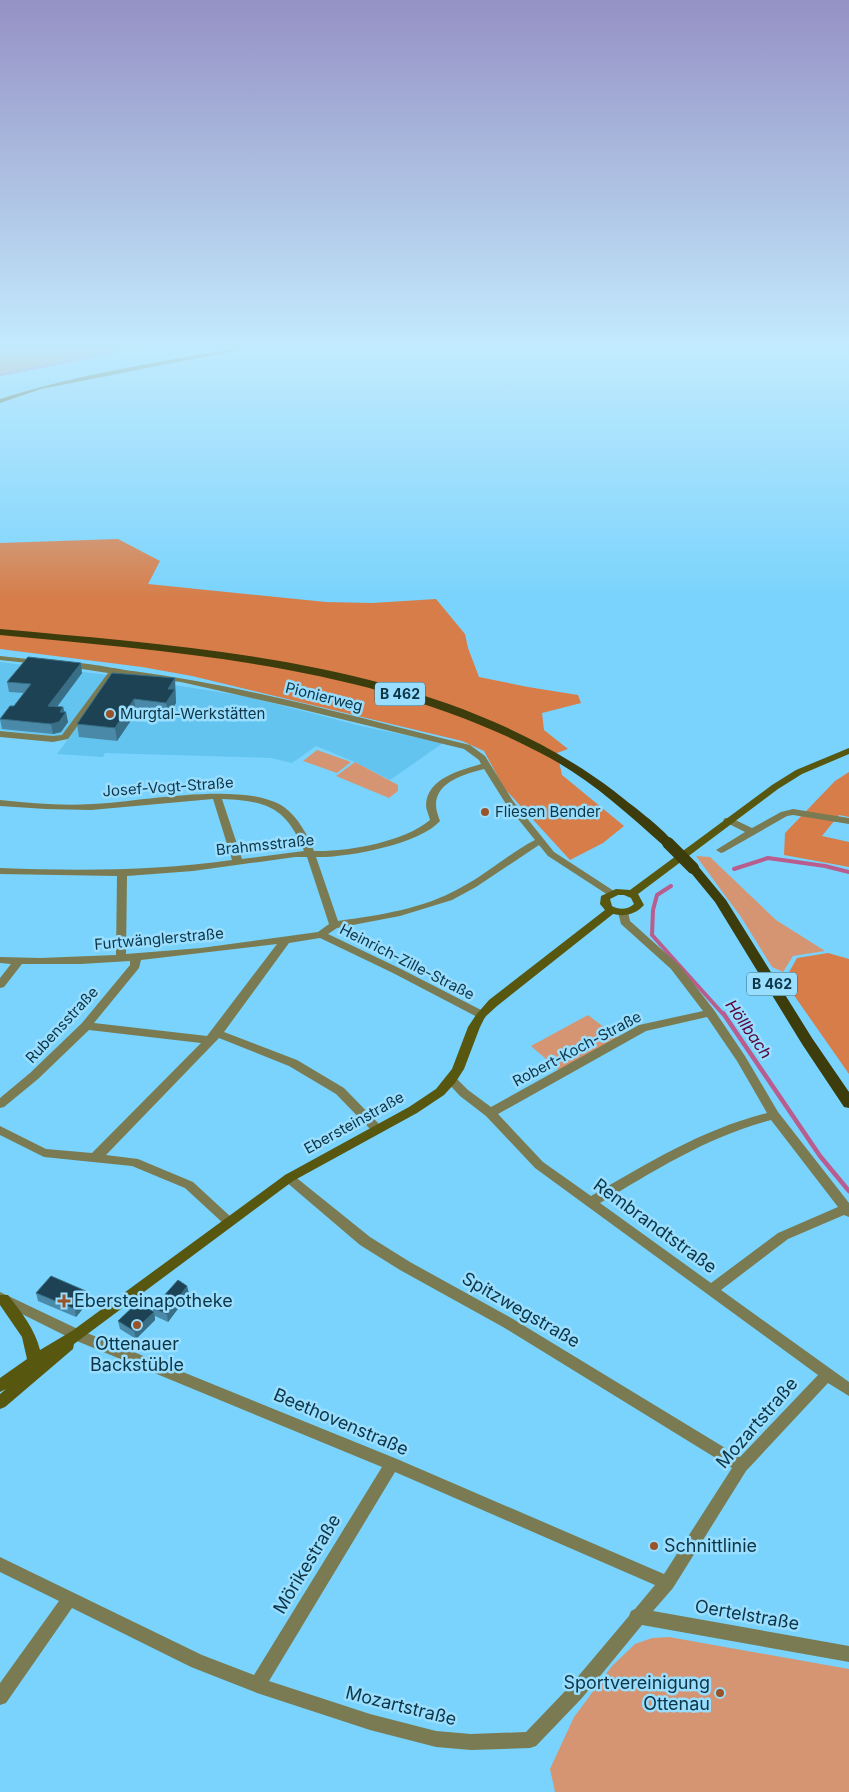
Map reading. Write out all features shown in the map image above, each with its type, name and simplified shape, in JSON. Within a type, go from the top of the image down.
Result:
[{"type":"main road","name":"B 462","points":[[0,632],[142,647],[263,663],[337,677],[447,708],[502,730],[554,756],[613,795],[668,843],[693,868],[720,900],[806,1041],[849,1103]]},
{"type":"street","points":[[0,658],[46,663]]},
{"type":"street","name":"Pionierweg","points":[[56,664],[181,680],[445,740],[467,747],[482,758],[509,802],[551,854],[612,893]]},
{"type":"street","points":[[0,734],[53,739],[65,737],[114,670]]},
{"type":"street","points":[[713,1289],[783,1236],[830,1216],[848,1211],[774,1115],[742,1059],[675,967],[625,922],[618,911],[608,908],[604,901],[612,893],[631,894],[728,820],[799,772],[849,751]]},
{"type":"street","name":"Brahmsstraße","points":[[0,871],[122,874],[298,854],[348,852],[419,833],[432,826],[435,820],[431,804],[434,793],[442,783],[469,770],[487,765]]},
{"type":"street","points":[[216,796],[238,862]]},
{"type":"street","name":"Josef-Vogt-Straße","points":[[0,803],[89,807],[216,796],[256,799],[282,810],[292,822],[312,854]]},
{"type":"street","points":[[721,850],[784,814],[793,812],[849,821]]},
{"type":"street","points":[[728,820],[752,832]]},
{"type":"street","points":[[334,925],[378,918],[448,899],[540,841]]},
{"type":"street","name":"Heinrich-Zille-Straße","points":[[312,854],[334,925],[321,936],[397,971],[481,1015]]},
{"type":"street","points":[[122,874],[122,959]]},
{"type":"street","name":"Ebersteinstraße","points":[[0,1386],[34,1361],[77,1335],[228,1221],[289,1178],[376,1128],[413,1110],[440,1092],[451,1080],[481,1015],[493,1003],[618,911],[633,910],[639,905],[638,899],[631,894]]},
{"type":"street","name":"Furtwänglerstraße","points":[[0,960],[136,958],[321,936]]},
{"type":"street","points":[[96,1157],[213,1037],[286,940]]},
{"type":"street","name":"Rubensstraße","points":[[0,1104],[34,1076],[86,1026],[134,966],[136,958]]},
{"type":"street","points":[[0,985],[19,961]]},
{"type":"street","name":"Robert-Koch-Straße","points":[[490,1113],[643,1028],[710,1013]]},
{"type":"street","points":[[86,1026],[213,1037],[293,1063],[340,1091],[376,1128]]},
{"type":"street","name":"Rembrandtstraße","points":[[451,1080],[464,1093],[490,1113],[538,1165],[713,1289],[849,1390]]},
{"type":"street","points":[[592,1202],[683,1148],[757,1118],[774,1115]]},
{"type":"street","points":[[0,1130],[44,1153],[134,1162],[189,1185],[228,1221]]},
{"type":"street","name":"Spitzwegstraße","points":[[289,1178],[365,1241],[397,1261],[516,1327],[741,1466]]},
{"type":"street","points":[[2,1298],[28,1334],[35,1351],[34,1361]]},
{"type":"street","name":"Beethovenstraße","points":[[2,1298],[77,1335],[392,1464],[667,1583]]},
{"type":"street","name":"Ebersteinstraße","points":[[0,1403],[57,1356],[77,1335]]},
{"type":"street","name":"Mozartstraße","points":[[0,1564],[197,1661],[257,1685],[370,1722],[436,1739],[478,1742],[530,1740],[576,1692],[667,1583],[741,1466],[828,1374]]},
{"type":"street","name":"Mörikestraße","points":[[257,1685],[392,1464]]},
{"type":"street","points":[[0,1697],[70,1598]]},
{"type":"street","name":"Oertelstraße","points":[[638,1616],[849,1654]]},
{"type":"shaded area","points":[[118,539],[160,561],[148,584],[326,602],[372,603],[436,599],[465,634],[479,677],[578,695],[581,703],[542,713],[544,730],[568,749],[557,753],[562,775],[624,826],[603,843],[570,860],[504,788],[484,751],[462,741],[192,676],[142,667],[0,649],[0,543]]},
{"type":"shaded area","points":[[0,662],[125,677],[249,697],[361,726],[443,743],[390,780],[355,762],[316,746],[292,763],[271,758],[105,753],[103,757],[57,754],[69,738],[0,730]]},
{"type":"shaded area","points":[[317,750],[351,762],[337,773],[303,761]]},
{"type":"shaded area","points":[[355,762],[398,785],[398,791],[389,798],[336,776]]},
{"type":"shaded area","points":[[849,772],[849,817],[839,815],[822,836],[849,842],[849,867],[784,855],[785,833],[835,781]]},
{"type":"shaded area","points":[[696,856],[710,857],[776,920],[825,951],[793,956],[783,972],[772,967],[741,917]]},
{"type":"shaded area","points":[[828,953],[849,959],[849,1074],[784,981],[797,958]]},
{"type":"shaded area","points":[[588,1015],[618,1038],[560,1071],[531,1046]]},
{"type":"shaded area","name":"Sportvereinigung Ottenau","points":[[669,1637],[849,1669],[849,1792],[555,1792],[550,1769],[574,1717],[612,1666],[635,1644],[652,1638]]},
{"type":"building","points":[[28,657],[81,663],[48,706],[63,707],[60,712],[66,712],[59,722],[51,724],[0,719],[10,706],[14,706],[31,684],[7,682]]},
{"type":"building","points":[[112,673],[175,678],[168,689],[175,689],[166,703],[134,699],[115,728],[77,724]]},
{"type":"building","points":[[51,1276],[88,1292],[75,1309],[36,1293]]},
{"type":"building","points":[[178,1280],[187,1286],[167,1314],[153,1308]]},
{"type":"building","points":[[138,1302],[154,1312],[134,1331],[118,1321]]},
{"type":"waterway","name":"Höllbach","points":[[734,869],[768,858],[825,866],[849,872]]},
{"type":"waterway","name":"Höllbach","points":[[671,886],[657,895],[653,910],[652,935],[723,1014]]},
{"type":"waterway","name":"Höllbach","points":[[723,1013],[820,1156],[849,1191]]},
{"type":"place","name":"Murgtal-Werkstätten","points":[[110,714]]},
{"type":"place","name":"Fliesen Bender","points":[[485,812]]},
{"type":"place","name":"Ebersteinapotheke","points":[[64,1301]]},
{"type":"place","name":"Ottenauer Backstüble","points":[[137,1325]]},
{"type":"place","name":"Schnittlinie","points":[[654,1546]]},
{"type":"place","name":"Sportvereinigung Ottenau","points":[[720,1693]]}]
